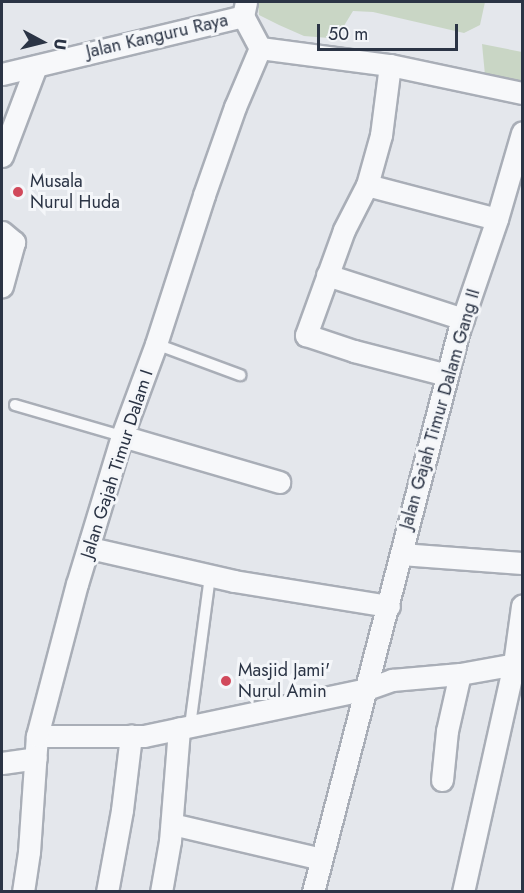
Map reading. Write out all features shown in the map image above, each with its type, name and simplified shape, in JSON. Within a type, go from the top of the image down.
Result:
[{"type":"street","points":[[245,9],[260,48],[390,65],[522,93]]},
{"type":"street","name":"Jalan Kanguru Raya","points":[[2,74],[245,9]]},
{"type":"street","name":"Jalan Gajah Timur Dalam I","points":[[23,891],[37,736],[77,585],[122,436],[156,344],[223,140],[260,48]]},
{"type":"street","points":[[390,65],[381,135],[367,185],[344,230],[306,332],[308,337],[447,375]]},
{"type":"street","points":[[2,156],[36,66]]},
{"type":"street","name":"Jalan Gajah Timur Dalam Gang II","points":[[313,891],[447,375],[522,133]]},
{"type":"street","points":[[367,185],[497,219]]},
{"type":"street","points":[[2,232],[14,242],[2,286]]},
{"type":"street","points":[[327,275],[463,319]]},
{"type":"street","points":[[122,436],[279,482]]},
{"type":"street","points":[[90,548],[210,576],[388,606]]},
{"type":"street","points":[[401,554],[522,563]]},
{"type":"street","points":[[463,891],[518,663],[522,606]]},
{"type":"street","points":[[37,736],[144,736],[367,688],[392,680],[460,674],[518,663]]},
{"type":"street","points":[[442,780],[447,731],[460,674]]},
{"type":"street","points":[[161,891],[184,727]]},
{"type":"street","points":[[107,891],[122,810],[131,736]]},
{"type":"street","points":[[2,764],[36,759]]},
{"type":"street","points":[[172,824],[321,859]]},
{"type":"lane","points":[[156,344],[240,375]]},
{"type":"lane","points":[[15,405],[122,436]]},
{"type":"lane","points":[[184,727],[210,576]]},
{"type":"green space","points":[[258,2],[485,2],[480,25],[464,33],[373,12],[353,11],[342,29],[329,38],[304,36],[259,15]]},
{"type":"green space","points":[[482,44],[522,52],[522,81],[485,75]]},
{"type":"place","name":"Musala Nurul Huda","points":[[18,192]]},
{"type":"place","name":"Masjid Jami' Nurul Amin","points":[[226,681]]}]
